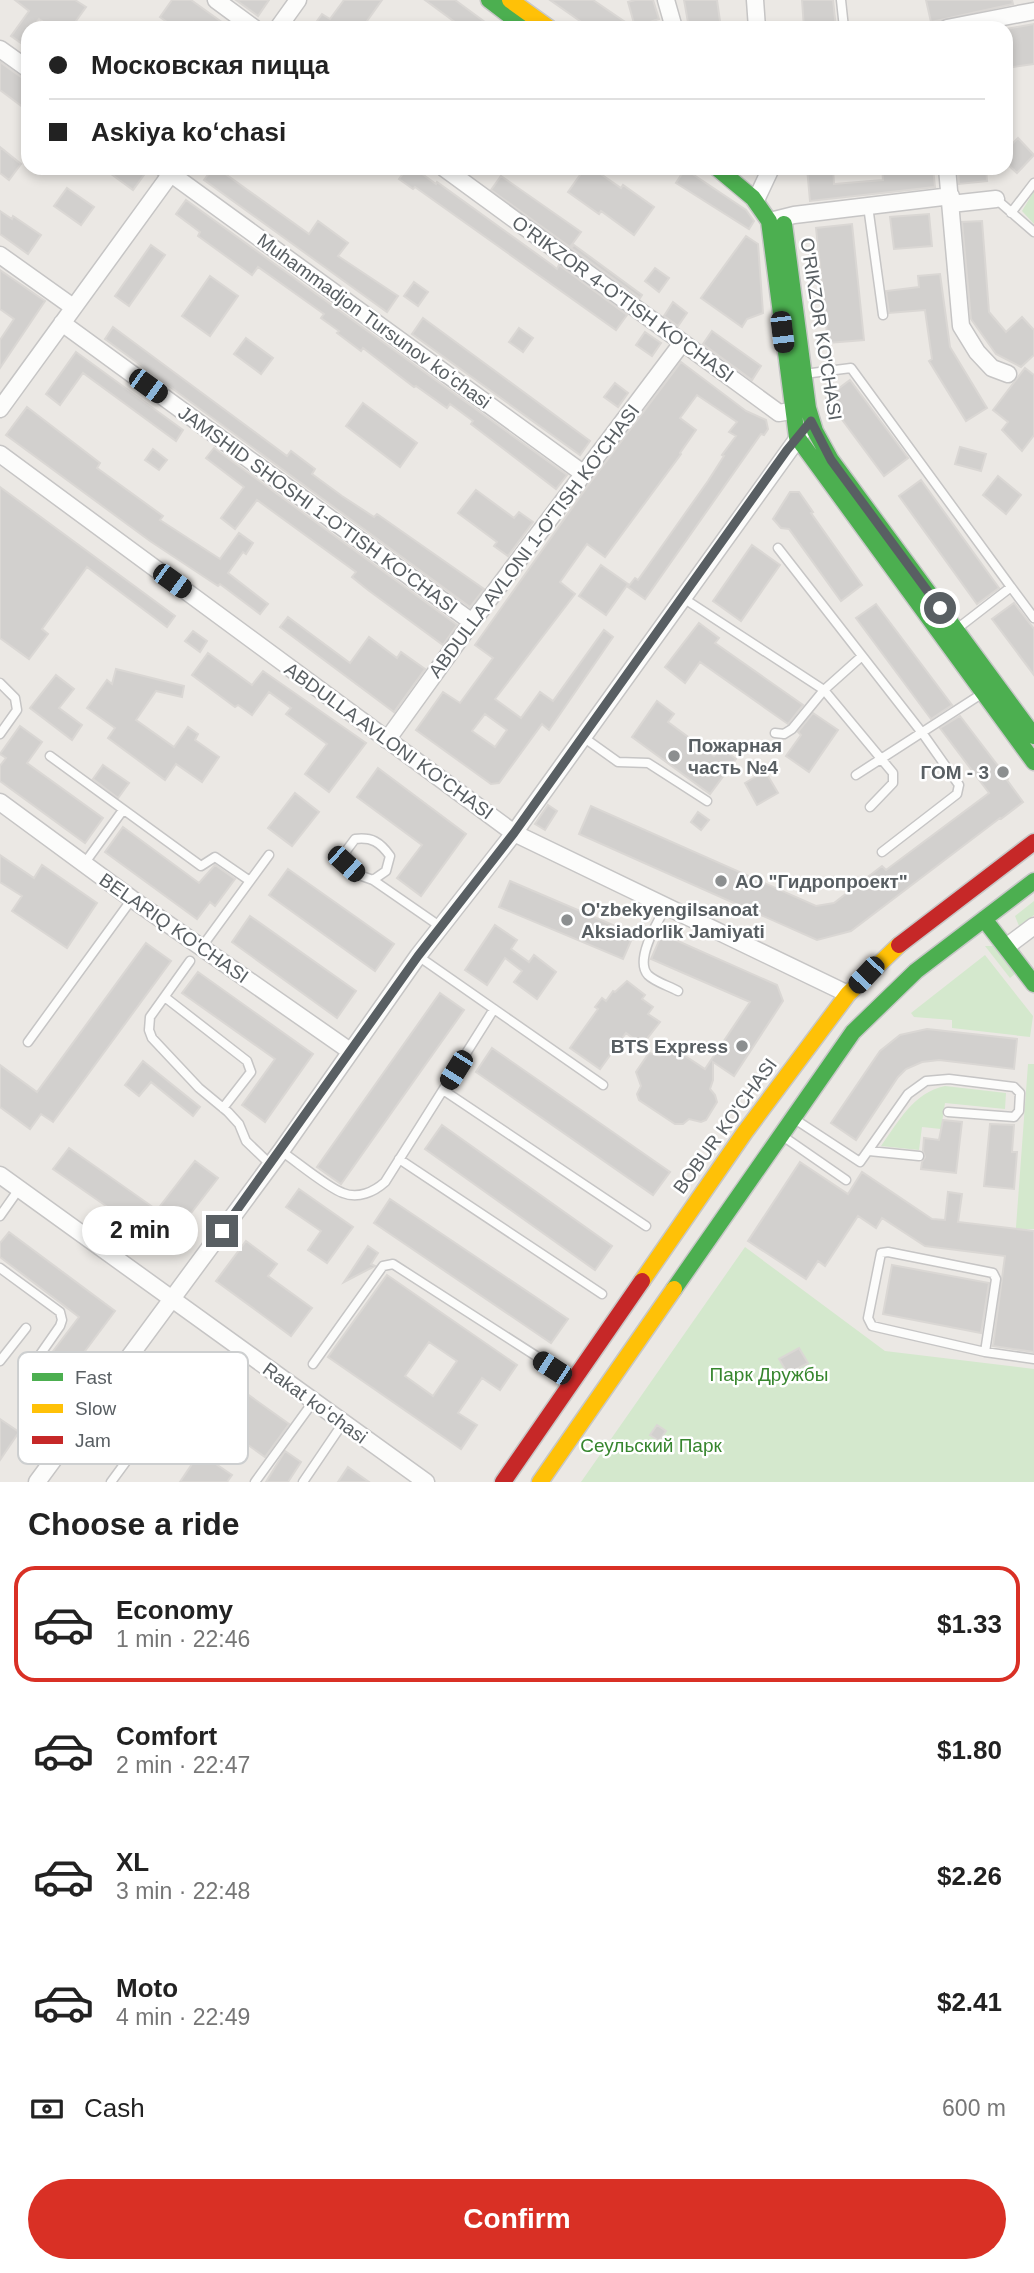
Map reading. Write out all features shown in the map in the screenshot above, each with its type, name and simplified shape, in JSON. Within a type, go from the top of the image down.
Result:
[{"type":"main road","points":[[489,0],[518,21]]},
{"type":"main road","points":[[510,0],[539,21]]},
{"type":"main road","name":"O'RIKZOR KO'CHASI","points":[[729,175],[775,202],[792,411],[797,437],[811,460],[1034,762]]},
{"type":"main road","name":"O'RIKZOR KO'CHASI","points":[[746,175],[760,193]]},
{"type":"main road","name":"O'RIKZOR KO'CHASI","points":[[775,219],[810,414],[831,460],[1034,736]]},
{"type":"main road","name":"BOBUR KO'CHASI","points":[[503,1482],[746,1132],[848,994],[880,961],[916,931],[1034,842]]},
{"type":"main road","points":[[540,1482],[853,1032],[905,981],[1034,881]]},
{"type":"main road","points":[[990,914],[1011,943],[1034,984]]},
{"type":"main road","points":[[1011,943],[1034,961]]},
{"type":"main road","points":[[746,1132],[754,1147],[771,1150]]},
{"type":"main road","points":[[615,1318],[633,1321],[640,1337]]},
{"type":"street","points":[[216,0],[244,21]]},
{"type":"street","points":[[283,21],[298,0]]},
{"type":"street","points":[[666,0],[672,21]]},
{"type":"street","points":[[755,0],[756,21]]},
{"type":"street","points":[[983,21],[1034,11]]},
{"type":"street","points":[[0,49],[21,64]]},
{"type":"street","points":[[0,409],[166,175]]},
{"type":"street","name":"Muhammadjon Tursunov koʻchasi","points":[[176,175],[584,474]]},
{"type":"street","name":"O'RIKZOR 4-O'TISH KO'CHASI","points":[[454,175],[779,413],[792,411],[810,414]]},
{"type":"street","points":[[760,193],[768,175]]},
{"type":"street","points":[[948,175],[961,326],[977,352],[992,368],[1008,374]]},
{"type":"street","points":[[775,219],[868,206],[996,199]]},
{"type":"street","points":[[0,255],[74,307]]},
{"type":"street","name":"JAMSHID SHOSHI 1-O'TISH KO'CHASI","points":[[62,324],[472,622]]},
{"type":"street","name":"ABDULLA AVLONI 1-O'TISH KO'CHASI","points":[[387,740],[472,622],[682,343]]},
{"type":"street","points":[[132,1352],[276,1158],[418,956],[514,833],[797,437],[810,414]]},
{"type":"street","name":"ABDULLA AVLONI KO'CHASI","points":[[0,454],[514,833],[848,994]]},
{"type":"street","name":"BELARIQ KO'CHASI","points":[[0,802],[132,899],[350,1052]]},
{"type":"street","points":[[1011,943],[1034,926]]},
{"type":"street","name":"Rakat koʻchasi","points":[[0,1175],[245,1352]]},
{"type":"street","name":"Rakat koʻchasi","points":[[248,1355],[426,1482]]},
{"type":"street","points":[[37,1482],[50,1464]]},
{"type":"lane","points":[[841,0],[843,21]]},
{"type":"lane","points":[[1011,213],[1034,183]]},
{"type":"lane","points":[[996,199],[1034,232]]},
{"type":"lane","points":[[868,206],[883,315]]},
{"type":"lane","points":[[804,374],[851,368],[1034,618]]},
{"type":"lane","points":[[778,548],[923,734],[960,790],[881,852]]},
{"type":"lane","points":[[956,630],[1011,587]]},
{"type":"lane","points":[[683,598],[824,690],[894,773],[893,783],[870,807]]},
{"type":"lane","points":[[775,733],[784,734],[792,729],[824,690],[862,656]]},
{"type":"lane","points":[[0,683],[15,698],[16,710],[0,734]]},
{"type":"lane","points":[[856,775],[983,693]]},
{"type":"lane","points":[[583,737],[618,762],[648,762],[707,802]]},
{"type":"lane","points":[[50,756],[201,866],[215,856],[250,881]]},
{"type":"lane","points":[[84,864],[123,810]]},
{"type":"lane","points":[[373,880],[386,871],[390,856],[382,845],[370,837],[355,839],[346,851],[346,864],[441,927]]},
{"type":"lane","points":[[201,947],[269,855]]},
{"type":"lane","points":[[28,1042],[132,899]]},
{"type":"lane","points":[[666,907],[650,937],[644,958],[645,970],[649,976],[678,991]]},
{"type":"lane","points":[[418,956],[603,1085]]},
{"type":"lane","points":[[190,961],[166,999],[150,1017],[149,1030],[152,1038],[199,1088],[239,1124],[246,1141],[342,1193],[354,1195],[377,1189],[385,1182],[494,1010]]},
{"type":"lane","points":[[166,999],[247,1061],[251,1072],[223,1108]]},
{"type":"lane","points":[[793,1118],[857,1161],[863,1160],[908,1094],[926,1081],[949,1079],[1014,1087],[1020,1093],[1019,1111],[1014,1118],[948,1112]]},
{"type":"lane","points":[[443,1090],[646,1226]]},
{"type":"lane","points":[[781,1136],[846,1180]]},
{"type":"lane","points":[[869,1151],[919,1156]]},
{"type":"lane","points":[[399,1159],[601,1294]]},
{"type":"lane","points":[[0,1216],[19,1189]]},
{"type":"lane","points":[[985,1352],[996,1279],[993,1273],[888,1252],[881,1253],[868,1318],[870,1324],[985,1352],[1034,1359]]},
{"type":"lane","points":[[313,1364],[383,1266],[393,1264],[572,1380]]},
{"type":"lane","points":[[0,1268],[62,1316],[60,1326],[42,1352]]},
{"type":"lane","points":[[0,1361],[26,1328]]},
{"type":"lane","points":[[256,1482],[313,1402]]},
{"type":"lane","points":[[303,1482],[343,1423]]},
{"type":"lane","points":[[111,1482],[125,1464]]},
{"type":"green space","points":[[1034,191],[1034,224],[1022,211]]},
{"type":"green space","points":[[1034,901],[1034,915],[1019,926],[1015,916]]},
{"type":"green space","points":[[985,946],[993,946],[1016,973],[1010,978]]},
{"type":"green space","points":[[985,955],[1033,1016],[1030,1037],[952,1028],[952,1020],[914,1017],[911,1013]]},
{"type":"green space","points":[[1028,1064],[1034,1064],[1034,1229],[1027,1229],[1024,1256],[1011,1265],[1016,1227]]},
{"type":"green space","points":[[945,1086],[1006,1093],[1005,1109],[945,1103],[941,1129],[922,1127],[919,1150],[881,1146],[915,1101]]},
{"type":"green space","name":"Парк Дружбы","points":[[745,1247],[885,1351],[1034,1369],[1034,1482],[581,1482]]},
{"type":"building","points":[[15,0],[75,0],[86,7],[76,21],[22,21],[29,11]]},
{"type":"building","points":[[172,0],[191,0],[220,21],[165,21],[160,17]]},
{"type":"building","points":[[236,0],[269,0],[258,16]]},
{"type":"building","points":[[344,0],[382,0],[367,21],[317,21],[322,14],[330,19]]},
{"type":"building","points":[[425,0],[455,0],[484,21],[454,21]]},
{"type":"building","points":[[550,0],[593,0],[624,21],[580,21]]},
{"type":"building","points":[[653,0],[659,19],[633,21],[628,2]]},
{"type":"building","points":[[684,0],[717,0],[720,21],[688,21]]},
{"type":"building","points":[[802,0],[833,0],[835,21],[804,21]]},
{"type":"building","points":[[926,0],[1012,0],[1013,4],[936,21],[931,21]]},
{"type":"building","points":[[21,22],[21,43],[11,36]]},
{"type":"building","points":[[1034,24],[1034,64],[1013,67],[1013,28]]},
{"type":"building","points":[[0,62],[21,77],[21,106],[0,90]]},
{"type":"building","points":[[1018,138],[1034,155],[1017,173],[1013,169],[1013,143]]},
{"type":"building","points":[[0,147],[21,164],[9,180],[0,173]]},
{"type":"building","points":[[113,175],[144,175],[133,190]]},
{"type":"building","points":[[208,175],[227,175],[309,234],[318,221],[348,243],[338,256],[398,296],[387,312],[204,180]]},
{"type":"building","points":[[402,175],[424,175],[436,184],[437,182],[557,269],[559,265],[627,315],[616,330],[415,187],[413,189],[399,179]]},
{"type":"building","points":[[580,175],[602,175],[621,188],[623,185],[654,207],[634,235],[568,192]]},
{"type":"building","points":[[681,175],[694,175],[746,210],[754,221],[749,229],[676,183]]},
{"type":"building","points":[[808,175],[833,175],[834,184],[883,180],[883,175],[934,175],[935,187],[810,201]]},
{"type":"building","points":[[958,175],[987,175],[987,181],[959,184]]},
{"type":"building","points":[[501,176],[581,232],[570,247],[491,190]]},
{"type":"building","points":[[67,188],[94,207],[81,225],[54,206]]},
{"type":"building","points":[[186,200],[567,475],[556,489],[471,424],[473,421],[450,404],[447,408],[363,348],[361,351],[321,318],[324,314],[258,267],[252,275],[198,236],[200,232],[176,214]]},
{"type":"building","points":[[0,211],[12,219],[13,216],[41,235],[28,254],[0,234]]},
{"type":"building","points":[[929,214],[932,246],[894,249],[890,217]]},
{"type":"building","points":[[982,221],[989,312],[1006,332],[1022,317],[1034,330],[1034,355],[1021,367],[996,354],[971,319],[962,222]]},
{"type":"building","points":[[852,224],[864,340],[828,343],[816,228]]},
{"type":"building","points":[[746,236],[758,244],[763,313],[747,319],[742,327],[701,298]]},
{"type":"building","points":[[151,245],[165,255],[129,306],[115,296]]},
{"type":"building","points":[[574,245],[642,295],[640,298],[571,248]]},
{"type":"building","points":[[655,268],[669,278],[659,292],[645,281]]},
{"type":"building","points":[[0,270],[45,301],[0,368],[0,340],[14,319],[0,309]]},
{"type":"building","points":[[940,274],[950,347],[987,408],[966,421],[929,361],[932,359],[925,310],[889,313],[886,291],[919,287],[918,276]]},
{"type":"building","points":[[210,276],[238,296],[210,336],[182,316]]},
{"type":"building","points":[[414,282],[428,292],[418,306],[404,296]]},
{"type":"building","points":[[673,302],[687,313],[678,326],[664,316]]},
{"type":"building","points":[[423,318],[590,441],[580,455],[412,334]]},
{"type":"building","points":[[113,327],[287,456],[291,451],[315,469],[312,474],[342,496],[374,517],[377,514],[484,589],[470,607],[105,339]]},
{"type":"building","points":[[519,328],[533,338],[523,352],[509,342]]},
{"type":"building","points":[[712,331],[761,366],[752,380],[703,344]]},
{"type":"building","points":[[645,332],[661,343],[652,356],[636,345]]},
{"type":"building","points":[[246,338],[273,358],[261,374],[234,354]]},
{"type":"building","points":[[76,352],[183,430],[176,441],[83,373],[60,405],[46,394]]},
{"type":"building","points":[[681,362],[746,411],[766,420],[768,429],[764,435],[761,434],[645,599],[628,587],[635,578],[638,580],[708,481],[736,436],[729,432],[737,422],[697,395],[680,418],[696,430],[681,454],[605,557],[587,544],[560,582],[575,594],[495,699],[521,718],[540,692],[553,701],[604,630],[613,637],[549,730],[542,724],[499,783],[491,784],[416,730],[443,692],[460,703],[493,658],[475,645],[587,487]],"holes":[[[485,714],[507,730],[495,747],[472,731]]]},
{"type":"building","points":[[1025,368],[1034,375],[1034,435],[1022,451],[1002,430],[1008,422],[993,410]]},
{"type":"building","points":[[850,380],[908,458],[884,476],[826,398]]},
{"type":"building","points":[[615,383],[628,393],[618,407],[604,397]]},
{"type":"building","points":[[363,403],[417,443],[400,467],[346,426]]},
{"type":"building","points":[[27,407],[100,463],[97,468],[163,516],[160,520],[220,559],[239,533],[253,543],[228,573],[268,604],[260,614],[220,584],[218,586],[150,541],[6,435]]},
{"type":"building","points":[[960,447],[986,454],[981,471],[955,464]]},
{"type":"building","points":[[214,448],[457,625],[443,645],[352,577],[356,572],[257,500],[235,529],[221,518],[244,487],[206,458]]},
{"type":"building","points":[[153,449],[167,460],[159,470],[145,460]]},
{"type":"building","points":[[998,476],[1021,495],[1006,514],[983,495]]},
{"type":"building","points":[[921,480],[999,588],[977,604],[899,496]]},
{"type":"building","points":[[0,487],[175,616],[167,627],[87,567],[42,629],[48,634],[29,659],[0,638]]},
{"type":"building","points":[[476,490],[514,518],[519,512],[533,522],[508,556],[494,546],[497,542],[458,513]]},
{"type":"building","points":[[790,492],[799,492],[862,585],[841,601],[789,529],[781,528],[773,519]]},
{"type":"building","points":[[752,545],[780,565],[741,621],[713,601]]},
{"type":"building","points":[[601,565],[628,584],[606,615],[579,596]]},
{"type":"building","points":[[1014,603],[1034,629],[1034,675],[992,619]]},
{"type":"building","points":[[876,604],[952,705],[931,719],[856,618]]},
{"type":"building","points":[[288,617],[350,663],[369,637],[397,658],[401,652],[425,669],[394,712],[280,627]]},
{"type":"building","points":[[699,623],[719,638],[715,643],[803,705],[788,724],[700,662],[685,683],[665,667]]},
{"type":"building","points":[[193,631],[207,641],[200,652],[185,641]]},
{"type":"building","points":[[208,653],[252,685],[263,671],[366,743],[329,792],[305,774],[327,744],[286,714],[291,708],[269,692],[252,715],[238,705],[235,707],[192,675]]},
{"type":"building","points":[[116,669],[184,686],[182,697],[156,691],[136,720],[174,747],[188,727],[198,734],[195,740],[219,757],[202,782],[176,764],[165,780],[108,738],[115,728],[87,708],[107,680],[112,684]]},
{"type":"building","points":[[56,675],[74,689],[59,708],[82,725],[72,740],[30,708]]},
{"type":"building","points":[[657,701],[674,714],[668,722],[714,756],[720,747],[736,759],[710,794],[632,737]]},
{"type":"building","points":[[813,713],[838,730],[809,772],[786,756],[801,735],[798,732]]},
{"type":"building","name":"АО \"Гидропроект\"","points":[[960,716],[1023,802],[851,931],[817,940],[579,834],[591,806],[816,906],[834,903],[882,866],[886,870],[989,793],[940,728]]},
{"type":"building","points":[[20,726],[42,742],[27,763],[103,818],[85,843],[0,781],[0,766],[6,758],[0,754]]},
{"type":"building","points":[[103,765],[129,783],[118,798],[93,779]]},
{"type":"building","points":[[378,768],[466,834],[421,896],[397,878],[422,845],[357,797]]},
{"type":"building","points":[[765,771],[778,793],[757,805],[745,783]]},
{"type":"building","points":[[295,793],[319,812],[292,846],[268,828]]},
{"type":"building","points":[[548,805],[557,811],[545,830],[535,824]]},
{"type":"building","points":[[698,812],[709,820],[701,830],[691,822]]},
{"type":"building","points":[[123,827],[199,883],[215,865],[235,879],[215,906],[210,902],[197,919],[105,852]]},
{"type":"building","points":[[0,855],[34,878],[42,865],[97,903],[67,948],[12,911],[22,896],[0,882]]},
{"type":"building","points":[[288,869],[394,944],[375,971],[269,895]]},
{"type":"building","name":"O'zbekyengilsanoat Aksiadorlik Jamiyati","points":[[510,881],[634,934],[623,959],[499,907]]},
{"type":"building","points":[[250,916],[356,991],[337,1018],[232,942]]},
{"type":"building","points":[[495,925],[517,940],[511,949],[529,962],[534,955],[556,972],[537,999],[514,982],[522,971],[505,958],[487,985],[465,970]]},
{"type":"building","points":[[662,934],[777,985],[783,1001],[734,1076],[713,1062],[710,1089],[717,1102],[706,1120],[701,1122],[689,1119],[683,1124],[675,1124],[639,1100],[637,1094],[641,1086],[636,1072],[649,1053],[660,1056],[670,1048],[705,1069],[750,1002],[651,959]]},
{"type":"building","points":[[146,943],[171,961],[53,1122],[41,1114],[30,1129],[0,1107],[0,1065],[37,1092]]},
{"type":"building","points":[[198,972],[313,1054],[265,1122],[242,1105],[275,1059],[182,993]]},
{"type":"building","points":[[627,981],[645,995],[642,999],[653,1007],[648,1014],[660,1022],[642,1045],[626,1033],[600,1069],[570,1048],[598,1009],[595,1007],[602,998],[606,1001],[613,991]]},
{"type":"building","points":[[440,993],[464,1010],[341,1184],[317,1167]]},
{"type":"building","points":[[927,1029],[1017,1039],[1014,1069],[939,1060],[922,1062],[906,1069],[898,1077],[856,1140],[831,1123],[880,1051],[900,1035]]},
{"type":"building","points":[[492,1048],[670,1172],[653,1195],[476,1072]]},
{"type":"building","points":[[143,1061],[200,1107],[193,1116],[151,1082],[139,1096],[125,1085]]},
{"type":"building","points":[[943,1120],[962,1122],[956,1173],[921,1169],[925,1157],[924,1138],[939,1140]]},
{"type":"building","points":[[990,1124],[1014,1125],[1012,1152],[1017,1152],[1014,1189],[984,1186]]},
{"type":"building","points":[[442,1125],[612,1246],[595,1270],[425,1149]]},
{"type":"building","points":[[69,1148],[157,1210],[195,1161],[218,1178],[165,1247],[53,1169]]},
{"type":"building","points":[[800,1162],[848,1194],[862,1172],[932,1219],[945,1220],[948,1192],[962,1194],[958,1222],[1034,1231],[1034,1352],[993,1346],[1005,1256],[925,1246],[882,1218],[876,1228],[858,1216],[825,1266],[818,1261],[806,1279],[748,1241]]},
{"type":"building","points":[[299,1189],[353,1227],[327,1263],[308,1250],[321,1231],[286,1207]]},
{"type":"building","points":[[390,1199],[568,1319],[551,1343],[374,1223]]},
{"type":"building","points":[[9,1232],[115,1311],[84,1352],[52,1352],[79,1317],[0,1257],[0,1243]]},
{"type":"building","points":[[246,1241],[277,1264],[268,1276],[312,1308],[291,1336],[216,1281]]},
{"type":"building","points":[[368,1246],[378,1253],[371,1264],[375,1266],[344,1282]]},
{"type":"building","points":[[892,1265],[989,1283],[981,1333],[883,1314]]},
{"type":"building","points":[[387,1275],[517,1365],[500,1390],[482,1378],[458,1413],[477,1425],[461,1449],[328,1357]],"holes":[[[429,1342],[457,1361],[433,1396],[405,1376]]]},
{"type":"building","points":[[799,1348],[808,1363],[788,1374],[779,1359]]},
{"type":"building","points":[[248,1395],[289,1424],[265,1457],[248,1445]]},
{"type":"building","points":[[0,1419],[18,1433],[0,1460]]},
{"type":"building","points":[[657,1425],[666,1431],[659,1441],[650,1435]]},
{"type":"building","points":[[285,1451],[301,1462],[288,1482],[266,1482]]},
{"type":"building","points":[[192,1464],[216,1464],[232,1475],[227,1482],[180,1482]]},
{"type":"building","points":[[348,1467],[369,1482],[338,1482]]},
{"type":"traffic: fast","points":[[489,0],[517,21]]},
{"type":"traffic: fast","points":[[725,175],[753,198],[769,221],[797,437],[1034,762]]},
{"type":"traffic: fast","points":[[784,224],[808,408],[815,431],[831,460],[1034,736]]},
{"type":"traffic: fast","points":[[674,1289],[853,1032],[916,971],[1034,881]]},
{"type":"traffic: fast","points":[[984,919],[1034,984]]},
{"type":"traffic: slow","points":[[510,0],[539,21]]},
{"type":"traffic: slow","points":[[642,1281],[745,1132],[848,994],[899,945]]},
{"type":"traffic: slow","points":[[540,1482],[674,1289]]},
{"type":"traffic: jam","points":[[899,945],[1034,842]]},
{"type":"traffic: jam","points":[[503,1482],[642,1281]]},
{"type":"place","name":"Пожарная часть №4","points":[[674,756]]},
{"type":"place","name":"ГОМ - 3","points":[[1003,772]]},
{"type":"place","name":"АО \"Гидропроект\"","points":[[721,881]]},
{"type":"place","name":"O'zbekyengilsanoat Aksiadorlik Jamiyati","points":[[567,920]]},
{"type":"place","name":"BTS Express","points":[[742,1046]]},
{"type":"route","points":[[222,1231],[418,956],[514,833],[787,450],[811,421],[831,460],[940,608]]},
{"type":"park label","name":"Сеульский Парк","points":[[651,1445]]}]
